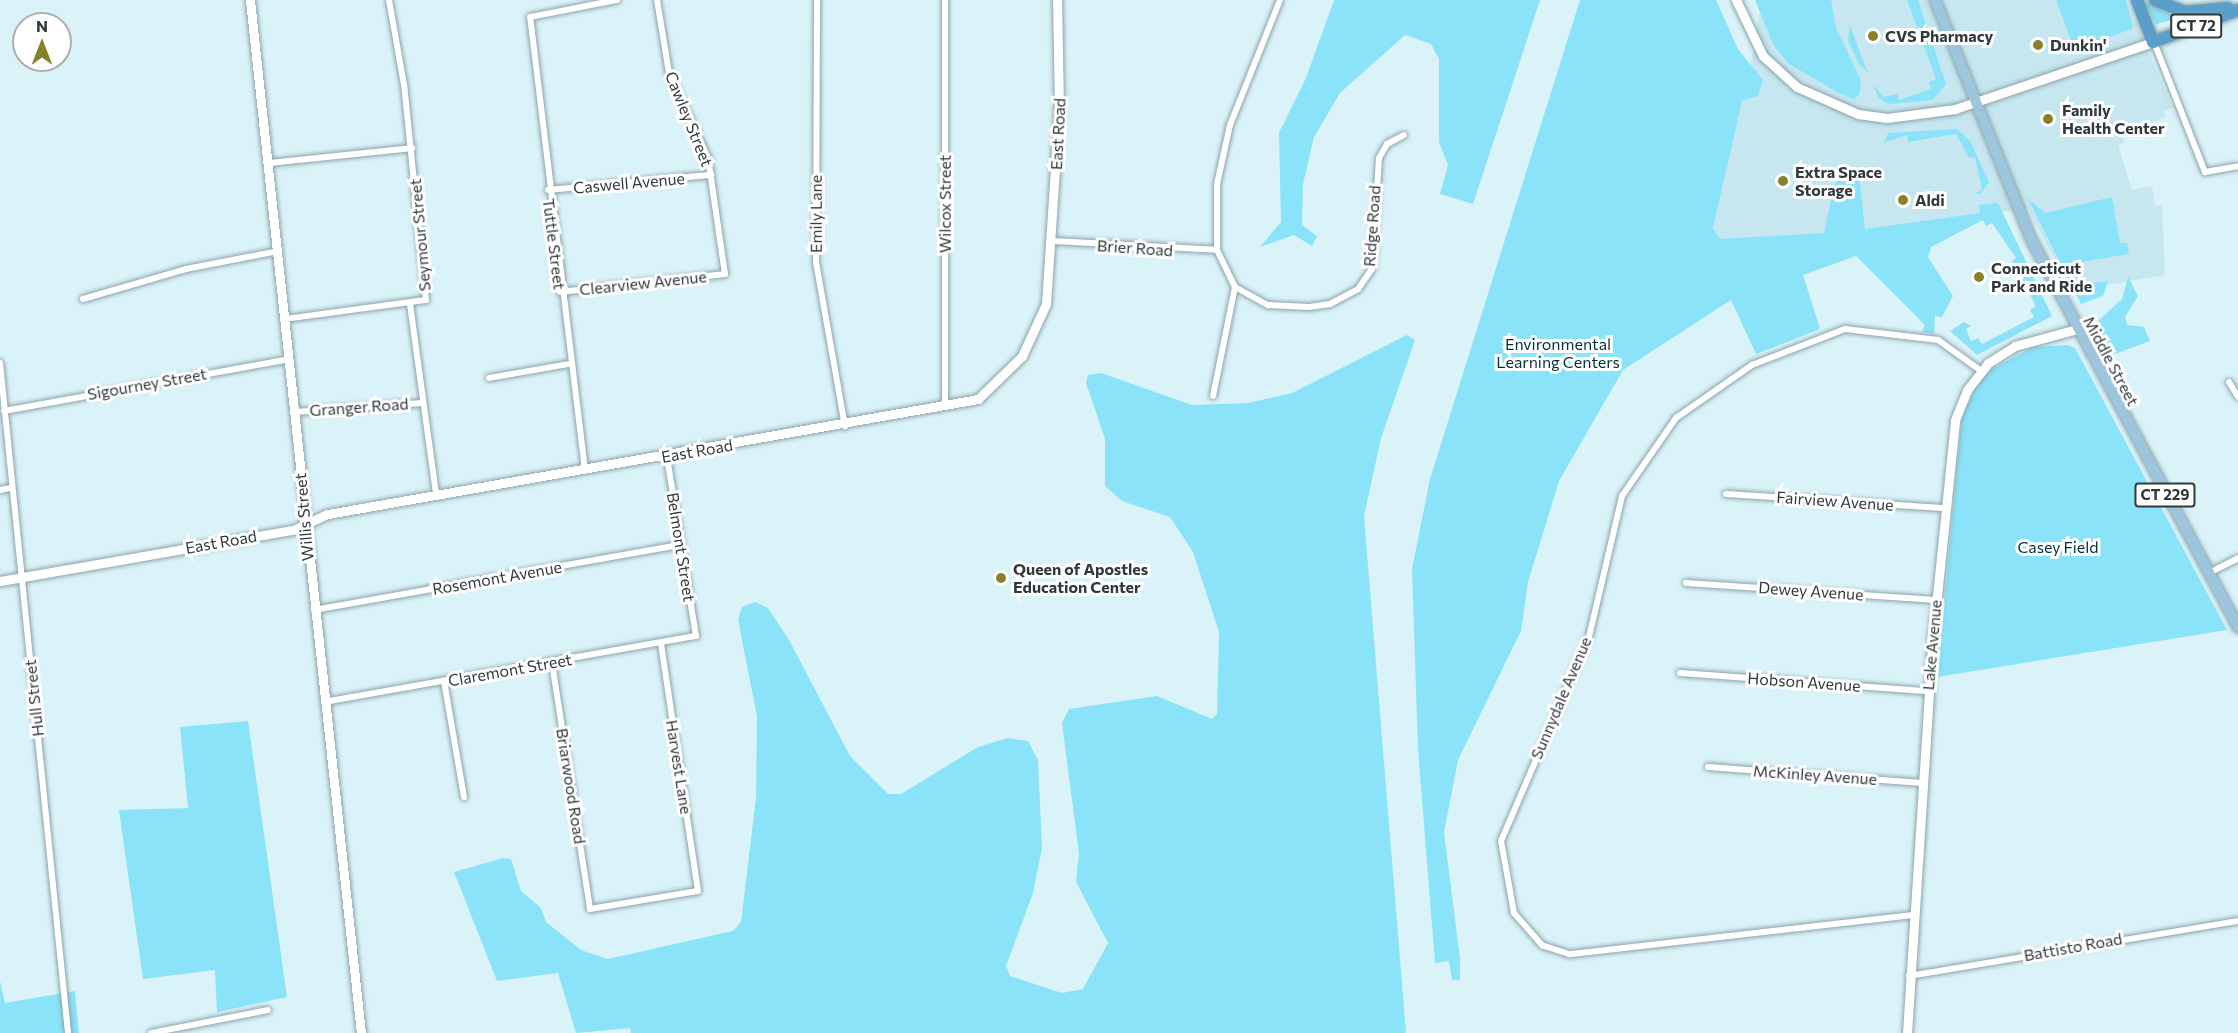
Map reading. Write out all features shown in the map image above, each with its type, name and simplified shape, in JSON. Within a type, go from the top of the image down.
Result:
[{"type":"highway","name":"CT 72","points":[[2137,0],[2153,42],[2238,8]]},
{"type":"highway","name":"CT 72","points":[[2155,0],[2184,12],[2238,8]]},
{"type":"main road","name":"Willis Street","points":[[250,0],[270,163],[304,524],[361,1033]]},
{"type":"main road","name":"East Road","points":[[0,581],[304,524],[436,494],[667,457],[945,408],[987,392],[1030,345],[1046,304],[1060,95],[1057,0]]},
{"type":"main road","points":[[1737,0],[1763,56],[1797,87],[1824,102],[1892,118],[1974,103],[2153,42]]},
{"type":"main road","name":"Middle Street","points":[[1935,0],[1974,103],[2027,231],[2076,329],[2238,627]]},
{"type":"main road","name":"Lake Avenue","points":[[1907,1033],[1928,691],[1954,420],[1980,370],[2015,346],[2076,329]]},
{"type":"street","name":"Seymour Street","points":[[389,0],[412,148],[427,296],[410,304],[436,494]]},
{"type":"street","name":"Tuttle Street","points":[[585,470],[568,364],[530,17],[617,0]]},
{"type":"street","name":"Cawley Street","points":[[657,0],[669,73],[711,175],[725,274]]},
{"type":"street","name":"Emily Lane","points":[[817,0],[816,262],[845,426]]},
{"type":"street","name":"Wilcox Street","points":[[945,0],[945,408]]},
{"type":"street","points":[[1213,396],[1235,287],[1217,250],[1217,184],[1230,125],[1280,0]]},
{"type":"street","points":[[2153,42],[2205,172],[2238,166]]},
{"type":"street","name":"Ridge Road","points":[[1235,287],[1268,304],[1309,308],[1330,304],[1358,289],[1372,269],[1380,158],[1387,144],[1404,135]]},
{"type":"street","points":[[270,163],[412,148]]},
{"type":"street","name":"Caswell Avenue","points":[[548,190],[711,175]]},
{"type":"street","name":"Brier Road","points":[[1052,241],[1217,250]]},
{"type":"street","points":[[82,299],[186,269],[279,251]]},
{"type":"street","name":"Clearview Avenue","points":[[561,292],[725,274]]},
{"type":"street","points":[[285,319],[410,304]]},
{"type":"street","name":"Sunnydale Avenue","points":[[1913,915],[1569,954],[1542,945],[1514,913],[1502,841],[1589,637],[1622,496],[1676,418],[1752,365],[1845,328],[1938,340],[1980,370]]},
{"type":"street","name":"Sigourney Street","points":[[4,411],[290,359]]},
{"type":"street","name":"Hull Street","points":[[0,363],[10,488],[22,577],[68,1033]]},
{"type":"street","points":[[489,378],[568,364]]},
{"type":"street","points":[[2229,382],[2238,397]]},
{"type":"street","name":"Granger Road","points":[[295,412],[423,403]]},
{"type":"street","name":"Belmont Street","points":[[667,457],[696,636]]},
{"type":"street","points":[[0,490],[10,488]]},
{"type":"street","name":"Fairview Avenue","points":[[1726,494],[1944,508]]},
{"type":"street","name":"Rosemont Avenue","points":[[314,610],[680,545]]},
{"type":"street","points":[[2208,573],[2238,558]]},
{"type":"street","name":"Dewey Avenue","points":[[1686,583],[1936,600]]},
{"type":"street","name":"Claremont Street","points":[[324,702],[696,636]]},
{"type":"street","name":"Harvest Lane","points":[[590,909],[698,891],[660,644]]},
{"type":"street","name":"Briarwood Road","points":[[552,663],[590,909]]},
{"type":"street","name":"Hobson Avenue","points":[[1680,673],[1928,691]]},
{"type":"street","points":[[444,681],[464,798]]},
{"type":"street","name":"McKinley Avenue","points":[[1708,767],[1922,783]]},
{"type":"street","name":"Battisto Road","points":[[1909,976],[2238,921]]},
{"type":"street","points":[[151,1033],[268,1010]]},
{"type":"shaded area","points":[[1762,0],[2126,0],[2173,108],[2164,111],[2166,117],[2121,134],[2124,143],[2118,145],[2132,190],[2152,186],[2155,206],[2162,205],[2165,275],[2071,291],[2028,208],[1825,240],[1706,244],[1734,95],[1747,85]]},
{"type":"green space","points":[[1334,0],[1540,0],[1473,204],[1440,194],[1448,165],[1439,142],[1439,59],[1431,44],[1405,35],[1340,93],[1314,137],[1303,184],[1302,225],[1317,236],[1312,246],[1294,235],[1260,247],[1281,222],[1279,133],[1306,78]]},
{"type":"green space","name":"Environmental Learning Centers","points":[[1580,0],[1716,0],[1738,49],[1763,80],[1758,96],[1742,101],[1713,228],[1720,239],[1824,233],[1834,185],[1849,171],[1859,175],[1865,229],[1980,213],[1979,205],[1998,203],[2052,316],[1977,355],[1950,331],[1964,322],[1971,326],[1966,329],[1971,341],[1978,338],[1982,344],[2034,317],[2030,310],[2036,306],[2012,261],[2016,258],[1992,223],[1986,226],[1983,220],[1931,247],[1928,257],[1953,296],[1942,317],[1935,316],[1934,334],[1922,332],[1925,325],[1856,256],[1803,275],[1820,329],[1756,354],[1731,300],[1623,370],[1559,481],[1528,582],[1521,631],[1458,760],[1444,832],[1460,959],[1460,980],[1452,980],[1449,961],[1435,963],[1418,749],[1412,569],[1430,479]]},
{"type":"green space","points":[[1755,0],[1831,0],[1836,28],[1861,80],[1859,95],[1853,99],[1837,92],[1789,64],[1773,44]]},
{"type":"green space","points":[[1907,0],[1918,0],[1946,84],[1933,100],[1888,104],[1879,98],[1873,84],[1883,97],[1897,94],[1899,100],[1931,89],[1929,82],[1936,79]]},
{"type":"green space","points":[[2056,0],[2126,0],[2133,28],[2075,51]]},
{"type":"green space","points":[[2143,0],[2165,12],[2181,18],[2156,24]]},
{"type":"green space","points":[[1850,25],[1866,69],[1870,74],[1860,66],[1848,41]]},
{"type":"green space","points":[[1957,129],[1970,141],[1989,182],[1980,194],[1975,193],[1982,190],[1975,157],[1969,158],[1956,134],[1908,142],[1907,135],[1884,143],[1888,133]]},
{"type":"green space","points":[[2112,197],[2120,243],[2127,243],[2129,254],[2075,263],[2079,285],[2108,281],[2103,296],[2081,304],[2028,199],[2045,213]]},
{"type":"green space","points":[[2128,277],[2138,296],[2125,317],[2127,325],[2144,327],[2150,341],[2109,356],[2096,323],[2122,299]]},
{"type":"green space","points":[[1407,335],[1415,340],[1381,438],[1364,516],[1406,1033],[631,1033],[630,1028],[576,1033],[558,973],[497,981],[454,872],[503,858],[511,859],[521,891],[541,908],[546,922],[581,950],[608,959],[733,931],[741,922],[756,798],[757,716],[738,620],[742,607],[755,602],[768,608],[789,640],[850,756],[888,794],[901,794],[978,747],[1008,738],[1028,741],[1038,760],[1042,848],[1033,893],[1006,966],[1010,976],[1062,993],[1083,989],[1108,943],[1076,882],[1079,854],[1062,723],[1069,709],[1157,696],[1212,719],[1217,714],[1219,632],[1193,552],[1170,517],[1122,501],[1105,486],[1105,439],[1086,383],[1088,375],[1101,373],[1192,405],[1248,403],[1292,393]]},
{"type":"green space","name":"Casey Field","points":[[2067,345],[2075,348],[2227,630],[1937,677],[1962,416],[1978,383],[1993,368],[2033,347]]},
{"type":"green space","points":[[248,721],[287,997],[217,1012],[215,970],[143,979],[119,810],[188,808],[180,727]]},
{"type":"green space","points":[[0,981],[5,1003],[75,991],[79,1033],[0,1033]]},
{"type":"place","name":"CVS Pharmacy","points":[[1873,36]]},
{"type":"place","name":"Dunkin'","points":[[2038,45]]},
{"type":"place","name":"Family Health Center","points":[[2048,119]]},
{"type":"place","name":"Extra Space Storage","points":[[1783,181]]},
{"type":"place","name":"Aldi","points":[[1903,200]]},
{"type":"place","name":"Connecticut Park and Ride","points":[[1979,277]]},
{"type":"place","name":"Queen of Apostles Education Center","points":[[1001,578]]}]
